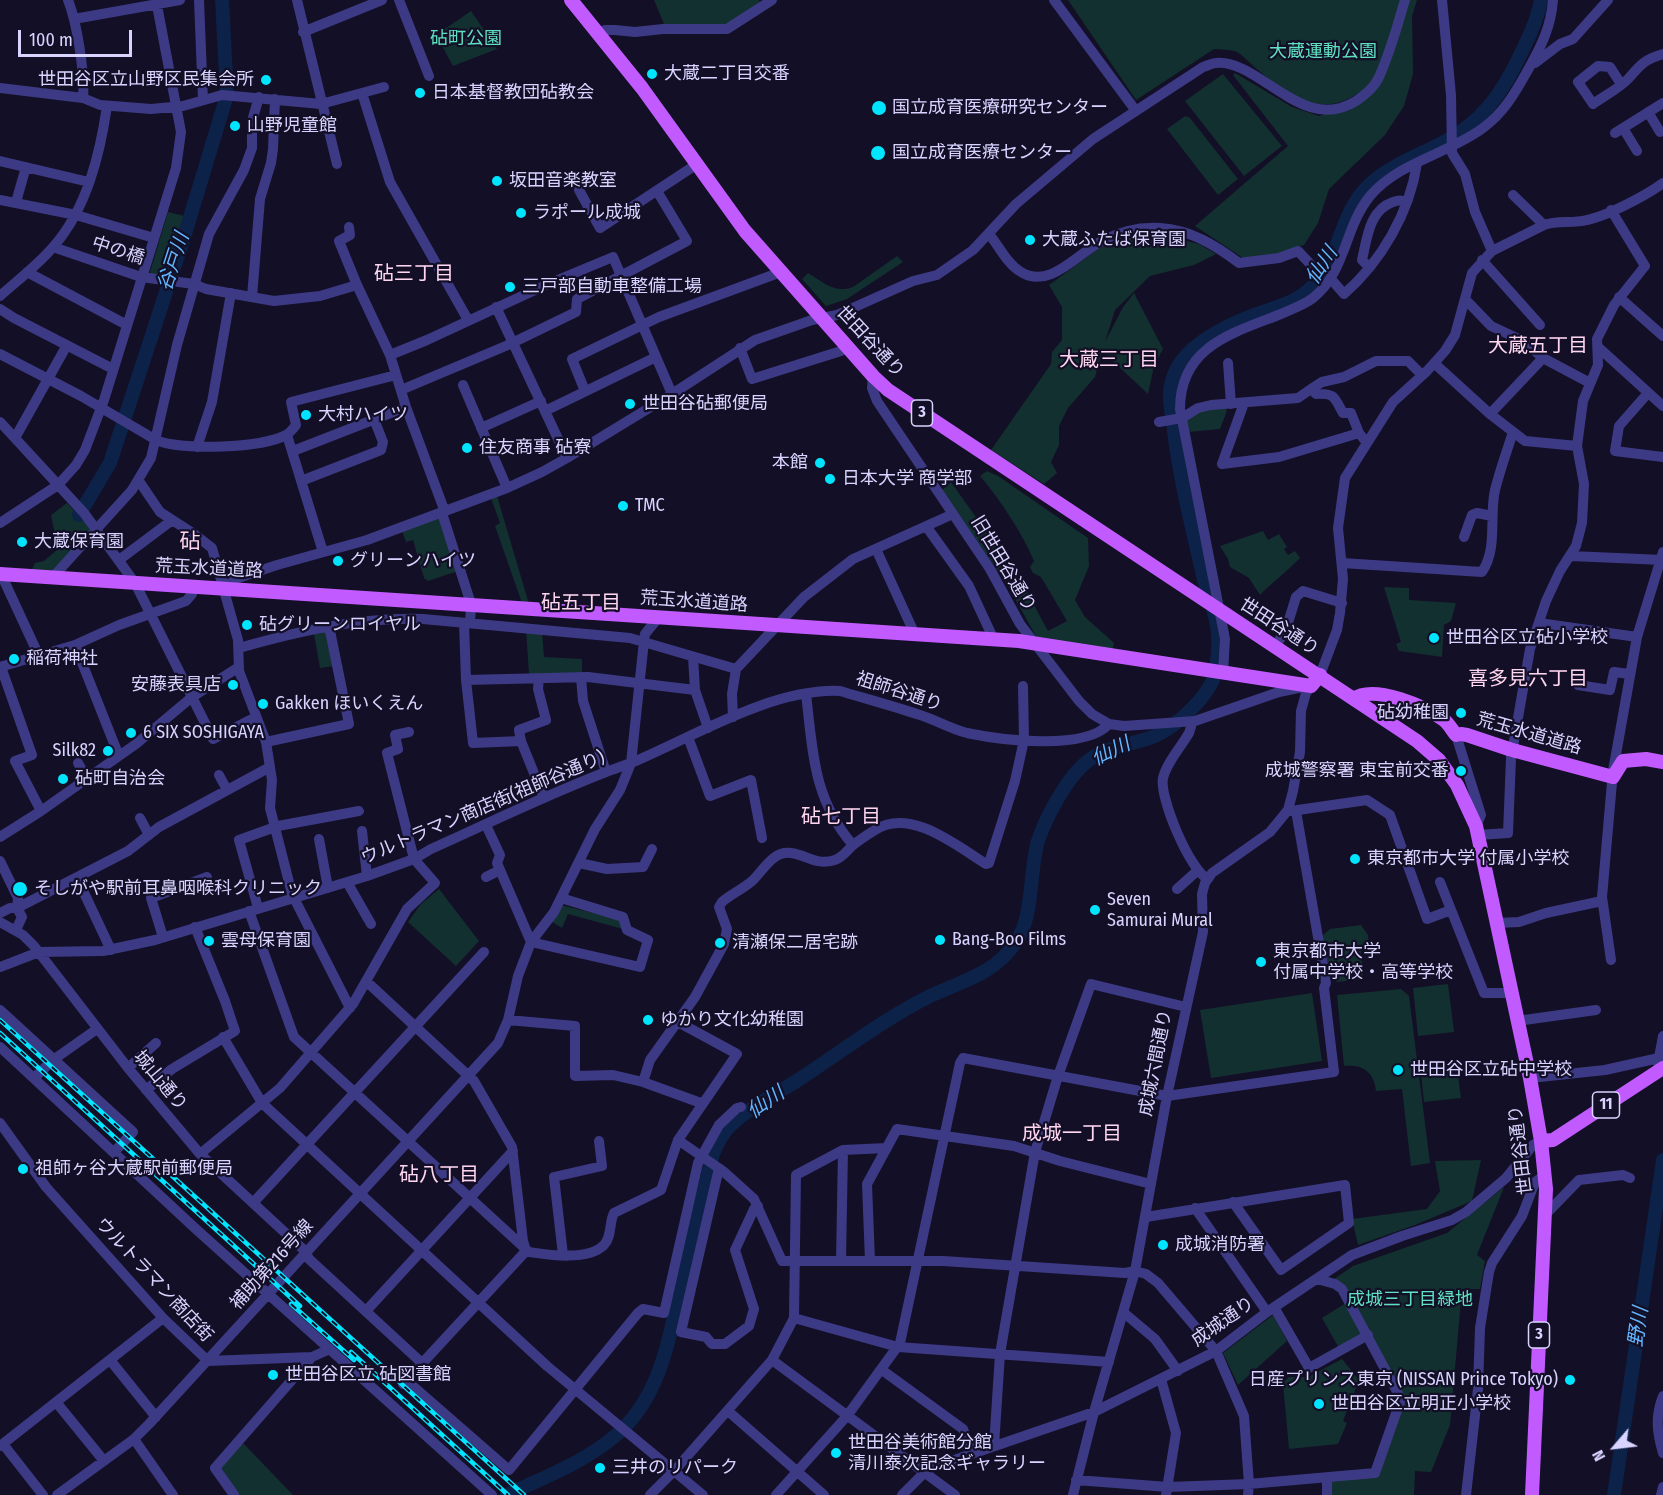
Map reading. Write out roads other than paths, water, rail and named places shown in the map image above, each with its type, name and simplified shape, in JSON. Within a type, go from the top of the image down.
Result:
[{"type":"main road","name":"世田谷通り","points":[[572,0],[642,88],[745,231],[873,376],[896,395],[1276,646],[1316,681],[1354,699],[1417,741],[1439,760],[1464,798],[1477,831],[1497,922],[1530,1078],[1545,1175],[1532,1495]]},
{"type":"main road","name":"荒玉水道道路","points":[[0,574],[1034,643],[1222,673]]},
{"type":"main road","points":[[1222,673],[1279,687],[1316,681]]},
{"type":"main road","name":"荒玉水道道路","points":[[1354,699],[1359,695],[1379,696],[1421,706],[1446,722],[1456,735],[1467,735],[1512,750],[1612,777]]},
{"type":"main road","points":[[1612,777],[1623,761],[1646,759],[1663,762]]},
{"type":"main road","name":"11","points":[[1541,1141],[1553,1140],[1659,1067]]},
{"type":"street","points":[[68,0],[74,19],[83,98]]},
{"type":"street","points":[[74,19],[113,5],[180,0]]},
{"type":"street","points":[[198,0],[203,100]]},
{"type":"street","points":[[297,0],[337,164]]},
{"type":"street","points":[[303,32],[382,0]]},
{"type":"street","points":[[399,0],[429,76]]},
{"type":"street","points":[[599,34],[605,30],[635,33],[663,29],[727,29],[772,0]]},
{"type":"street","points":[[1054,0],[1136,111]]},
{"type":"street","points":[[222,588],[229,581],[367,540],[507,488],[567,458],[672,394],[740,348],[812,320],[849,311],[912,281],[937,275],[973,250],[1016,204],[1085,145],[1203,68],[1216,63],[1232,65],[1284,96],[1311,107],[1334,109],[1351,104],[1366,95],[1378,78],[1405,0]]},
{"type":"street","points":[[1442,0],[1452,153],[1465,174],[1474,212],[1492,251]]},
{"type":"street","points":[[1222,673],[1226,644],[1180,401],[1183,385],[1191,367],[1203,352],[1222,338],[1311,300],[1331,279],[1353,224],[1361,208],[1372,194],[1387,181],[1417,163],[1480,130],[1499,114],[1512,99],[1547,33],[1553,0]]},
{"type":"street","points":[[1530,67],[1560,45],[1574,39],[1608,0]]},
{"type":"street","points":[[0,523],[58,485],[76,465],[85,450],[101,408],[179,156],[181,132],[156,2]]},
{"type":"street","points":[[1621,84],[1640,64],[1663,54]]},
{"type":"street","points":[[0,88],[83,98],[107,106],[151,109],[177,107],[226,95],[321,104],[384,87]]},
{"type":"street","points":[[362,93],[390,182],[468,320]]},
{"type":"street","points":[[54,578],[132,490],[151,458],[177,345],[194,284],[209,234],[244,171],[252,148],[252,121],[259,97]]},
{"type":"street","points":[[252,297],[260,200],[273,149],[275,99]]},
{"type":"street","points":[[1637,151],[1619,130],[1663,103]]},
{"type":"street","points":[[0,296],[53,248],[76,215],[103,135],[107,106]]},
{"type":"street","points":[[1648,112],[1660,132]]},
{"type":"street","points":[[0,160],[88,182]]},
{"type":"street","points":[[1331,279],[1344,294],[1369,267],[1393,233],[1407,202],[1417,163]]},
{"type":"street","points":[[579,190],[600,228],[690,168],[699,166]]},
{"type":"street","points":[[16,202],[26,167]]},
{"type":"street","points":[[776,1495],[847,1416],[898,1347],[960,1063],[963,1058],[1167,1096],[1334,1072],[1324,988],[1326,983],[1292,810],[1300,752],[1301,711],[1306,693],[1316,681],[1337,630],[1341,603],[1342,563],[1338,528],[1345,478],[1394,402],[1434,363],[1455,335],[1472,273],[1482,260],[1492,251],[1544,225],[1553,222],[1586,220],[1611,210],[1663,183]]},
{"type":"street","points":[[400,390],[512,343],[576,312],[577,299],[687,241],[657,191]]},
{"type":"street","points":[[1513,195],[1544,225]]},
{"type":"street","points":[[0,200],[76,215],[154,238]]},
{"type":"street","points":[[1369,267],[1362,260],[1367,234],[1377,212],[1383,205],[1401,200],[1407,202]]},
{"type":"street","points":[[1456,735],[1481,815],[1477,831],[1508,833],[1511,758],[1530,649],[1546,601],[1560,571],[1576,546],[1582,523],[1584,484],[1577,446],[1583,401],[1598,365],[1597,339],[1619,297],[1645,266],[1611,210]]},
{"type":"street","points":[[349,227],[350,235],[339,240],[390,355],[471,604],[467,623],[466,680],[473,743],[521,741]]},
{"type":"street","points":[[989,234],[1011,265],[1022,273],[1042,278],[1054,274],[1100,242],[1121,233],[1160,228],[1195,236],[1212,244],[1239,263],[1279,258],[1298,251],[1314,268]]},
{"type":"street","name":"中の橋","points":[[53,248],[141,278],[194,284],[206,289],[274,301],[320,296],[357,285]]},
{"type":"street","points":[[390,355],[613,257],[672,394]]},
{"type":"street","points":[[1482,260],[1540,325]]},
{"type":"street","points":[[585,391],[572,359],[642,324],[781,272]]},
{"type":"street","points":[[27,273],[127,325]]},
{"type":"street","points":[[197,447],[212,402],[231,293]]},
{"type":"street","points":[[1619,297],[1663,336]]},
{"type":"street","points":[[1466,298],[1491,326],[1523,341],[1543,358],[1590,382]]},
{"type":"street","points":[[496,307],[567,458]]},
{"type":"street","points":[[0,309],[113,369]]},
{"type":"street","points":[[15,438],[67,345]]},
{"type":"street","points":[[740,348],[752,380],[841,351],[847,346]]},
{"type":"street","points":[[1598,347],[1663,406]]},
{"type":"street","points":[[0,354],[156,440],[197,447],[257,443],[287,435],[296,426],[291,402],[396,375]]},
{"type":"street","points":[[481,428],[585,391],[656,357]]},
{"type":"street","points":[[1490,414],[1543,358]]},
{"type":"street","points":[[1161,422],[1182,418],[1198,408],[1211,405],[1298,398],[1322,382],[1344,377],[1376,361],[1408,361],[1422,375]]},
{"type":"street","points":[[1228,363],[1231,404]]},
{"type":"street","points":[[1434,363],[1490,414],[1525,441],[1577,446]]},
{"type":"street","name":"旧世田谷通り","points":[[873,376],[874,394],[882,409],[990,569],[1020,624],[1085,708],[1109,724]]},
{"type":"street","points":[[463,385],[507,488]]},
{"type":"street","points":[[1311,389],[1316,394],[1333,395],[1343,413],[1352,413],[1359,433],[1367,443]]},
{"type":"street","points":[[1648,393],[1619,426],[1616,451],[1663,457]]},
{"type":"street","points":[[882,409],[882,402],[886,397],[896,395]]},
{"type":"street","points":[[1244,403],[1222,464],[1279,457],[1359,433]]},
{"type":"street","points":[[293,452],[406,407]]},
{"type":"street","points":[[301,481],[381,450],[383,442],[375,419]]},
{"type":"street","points":[[0,422],[83,511],[135,583],[213,739],[256,717]]},
{"type":"street","points":[[1342,563],[1482,572],[1486,566],[1493,530],[1495,491],[1514,432]]},
{"type":"street","points":[[287,435],[323,552]]},
{"type":"street","points":[[139,481],[160,512],[212,548],[239,648],[239,667],[266,742],[270,767],[270,808],[292,894],[350,1008]]},
{"type":"street","points":[[1464,537],[1472,515],[1477,513],[1492,516]]},
{"type":"street","points":[[733,717],[732,694],[736,669],[775,625],[804,597],[853,560],[953,514]]},
{"type":"street","points":[[118,560],[171,521]]},
{"type":"street","points":[[926,526],[969,586],[994,640]]},
{"type":"street","points":[[876,549],[913,634]]},
{"type":"street","points":[[1571,556],[1662,558],[1637,637],[1612,777],[1602,901],[1611,960]]},
{"type":"street","points":[[0,574],[39,656]]},
{"type":"street","points":[[42,811],[15,761],[32,755],[1,667],[75,645],[119,625],[186,601],[194,587]]},
{"type":"street","points":[[1276,646],[1287,626],[1296,597],[1303,591],[1341,603]]},
{"type":"street","points":[[239,648],[329,626],[397,618],[597,634],[644,641],[736,669]]},
{"type":"street","points":[[644,641],[645,634],[658,618]]},
{"type":"street","points":[[1539,623],[1637,637]]},
{"type":"street","points":[[266,742],[349,724],[329,626]]},
{"type":"street","name":"補助第216号線","points":[[57,1495],[134,1439],[156,1417],[498,1043],[508,1020],[518,976],[531,942],[554,912],[595,829],[620,790],[631,763],[644,641]]},
{"type":"street","points":[[75,645],[119,756]]},
{"type":"street","points":[[693,657],[695,690],[708,728]]},
{"type":"street","points":[[0,837],[42,811],[136,744],[192,696],[239,667]]},
{"type":"street","points":[[1580,673],[1578,685],[1610,690],[1614,672],[1629,674]]},
{"type":"street","points":[[466,680],[581,677],[695,690]]},
{"type":"street","points":[[581,677],[583,701],[606,772]]},
{"type":"street","points":[[539,678],[538,689],[546,720],[519,730],[521,741],[544,798]]},
{"type":"street","points":[[643,1082],[650,1060],[695,997],[724,944],[727,929],[719,907],[722,902],[751,882],[768,862],[789,852],[818,862],[833,861],[885,824],[906,823],[936,832],[986,864],[989,863],[1015,781],[1024,740],[1023,686]]},
{"type":"street","points":[[1109,724],[1124,726],[1186,722],[1212,716],[1279,687]]},
{"type":"street","name":"祖師谷通り","points":[[631,763],[733,717],[778,700],[829,690],[840,691],[922,716],[965,733],[1024,740],[1074,741],[1106,728],[1109,724]]},
{"type":"street","points":[[806,694],[819,787],[833,818],[853,845]]},
{"type":"street","points":[[1186,722],[1191,727],[1189,733],[1166,770],[1162,788],[1178,832],[1197,871],[1208,879],[1218,868],[1270,832],[1292,810],[1366,800],[1390,815],[1426,919],[1451,910]]},
{"type":"street","points":[[200,1154],[280,1089],[350,1008],[407,909],[435,883],[414,859],[387,753],[398,749],[395,735],[409,732]]},
{"type":"street","points":[[688,737],[710,796],[751,780],[762,838]]},
{"type":"street","points":[[1605,740],[1617,740]]},
{"type":"street","points":[[78,763],[87,779]]},
{"type":"street","name":"ウルトラマン商店街(祖師谷通り)","points":[[0,967],[39,952],[111,950],[163,937],[367,876],[414,859],[431,849],[544,798],[631,763]]},
{"type":"street","points":[[0,913],[10,908],[17,908],[128,851],[159,827],[270,767]]},
{"type":"street","points":[[219,775],[227,790]]},
{"type":"street","points":[[359,811],[274,827],[239,840],[254,910],[294,1037],[526,1251],[563,1255],[585,1253],[604,1245],[609,1237],[614,1213],[661,1190],[678,1140],[701,1103],[737,1054],[678,1022]]},
{"type":"street","points":[[140,818],[149,835]]},
{"type":"street","points":[[486,825],[500,855],[496,863],[531,942],[639,967],[648,940],[627,930],[623,917],[561,898]]},
{"type":"street","points":[[362,831],[367,876]]},
{"type":"street","points":[[319,839],[328,888]]},
{"type":"street","points":[[579,863],[608,869],[643,867],[652,849]]},
{"type":"street","points":[[0,861],[18,898],[17,908],[22,917],[16,930]]},
{"type":"street","points":[[486,877],[500,870]]},
{"type":"street","points":[[1177,889],[1197,871]]},
{"type":"street","points":[[163,937],[151,898],[207,877]]},
{"type":"street","points":[[77,878],[111,950]]},
{"type":"street","name":"成城六間通り","points":[[1072,1495],[1135,1271],[1167,1096],[1203,932],[1201,902],[1208,879]]},
{"type":"street","points":[[347,882],[370,924]]},
{"type":"street","points":[[1440,882],[1484,993],[1512,993]]},
{"type":"street","points":[[1497,922],[1519,922],[1546,913],[1602,901]]},
{"type":"street","name":"城山通り","points":[[0,922],[29,940],[128,1068],[200,1154],[423,1364]]},
{"type":"street","points":[[146,1090],[172,1070],[235,1030],[195,927]]},
{"type":"street","points":[[253,1203],[484,952]]},
{"type":"street","points":[[366,981],[469,1076],[502,1129],[513,1151],[526,1251]]},
{"type":"street","points":[[994,1446],[1000,1354],[1035,1152],[1058,1076],[1091,984],[1186,1007]]},
{"type":"street","points":[[0,1010],[133,1132],[114,1152]]},
{"type":"street","points":[[1517,1021],[1596,1010]]},
{"type":"street","points":[[508,1020],[575,1026],[575,1076],[613,1076],[643,1082],[701,1103]]},
{"type":"street","points":[[34,1078],[53,1060],[97,1029]]},
{"type":"street","points":[[1530,1078],[1659,1067],[1663,1036]]},
{"type":"street","points":[[223,1038],[262,1103],[547,1365],[704,1495]]},
{"type":"street","points":[[128,1068],[156,1043]]},
{"type":"street","points":[[0,1047],[489,1493]]},
{"type":"street","points":[[526,1251],[404,1383],[509,1470],[638,1312],[643,1309],[664,1313],[698,1163],[704,1157],[719,1125],[741,1107]]},
{"type":"street","name":"ウルトラマン商店街","points":[[0,1124],[46,1188],[163,1318],[208,1361],[312,1357],[330,1349]]},
{"type":"street","points":[[870,1261],[867,1184],[897,1129],[1014,1146],[1151,1184]]},
{"type":"street","points":[[678,1140],[717,1167],[754,1199],[782,1261],[917,1261],[1125,1273],[1135,1271],[1146,1274],[1158,1283],[1216,1351],[1244,1416],[1249,1489]]},
{"type":"street","points":[[563,1255],[554,1177],[602,1166],[599,1141]]},
{"type":"street","name":"成城通り","points":[[902,1495],[924,1471],[1094,1412],[1216,1351],[1270,1309],[1352,1255],[1452,1220],[1466,1212],[1506,1178],[1533,1145],[1541,1141]]},
{"type":"street","points":[[650,1495],[772,1360],[794,1318],[796,1175],[843,1150],[887,1148]]},
{"type":"street","points":[[841,1261],[843,1150]]},
{"type":"street","points":[[366,1311],[513,1151]]},
{"type":"street","points":[[717,1167],[681,1332],[706,1337],[712,1344],[725,1344],[749,1326],[754,1310],[735,1250],[754,1209],[758,1206]]},
{"type":"street","points":[[1466,1495],[1479,1370],[1480,1328],[1489,1272],[1492,1263],[1522,1216],[1535,1182],[1545,1175]]},
{"type":"street","points":[[1545,1215],[1579,1180],[1623,1175],[1630,1178]]},
{"type":"street","points":[[1146,1217],[1195,1208],[1233,1202],[1345,1185],[1349,1223],[1281,1270],[1233,1202]]},
{"type":"street","points":[[1195,1208],[1270,1309],[1309,1368],[1368,1335]]},
{"type":"street","points":[[1076,1480],[1167,1491],[1249,1489],[1375,1473],[1401,1399],[1342,1289],[1335,1284],[1317,1279]]},
{"type":"street","points":[[1124,1312],[1155,1340],[1178,1371]]},
{"type":"street","points":[[43,1495],[1,1445],[163,1318]]},
{"type":"street","points":[[794,1318],[898,1347],[1109,1362]]},
{"type":"street","points":[[234,1495],[215,1468],[312,1357]]},
{"type":"street","points":[[110,1360],[156,1417]]},
{"type":"street","points":[[772,1360],[955,1495]]},
{"type":"street","points":[[882,1370],[963,1429],[972,1453]]},
{"type":"street","points":[[1161,1379],[1176,1433],[1167,1491]]},
{"type":"street","points":[[1663,1396],[1657,1417],[1657,1434],[1663,1453]]},
{"type":"street","points":[[56,1402],[104,1461]]},
{"type":"street","points":[[728,1411],[824,1495]]},
{"type":"street","points":[[134,1439],[173,1495]]},
{"type":"street","points":[[1327,1478],[1327,1495]]},
{"type":"street","points":[[1661,1495],[1663,1487]]},
{"type":"waterway","name":"谷戸川","points":[[79,515],[110,463],[185,234],[227,95],[222,0]]},
{"type":"waterway","name":"仙川","points":[[507,1495],[563,1469],[603,1446],[632,1419],[645,1401],[663,1359],[713,1154],[724,1133],[748,1111],[895,1015],[988,969],[1008,953],[1022,932],[1026,920],[1035,853],[1041,832],[1069,781],[1082,766],[1098,754],[1163,732],[1191,710],[1206,692],[1215,674],[1218,634],[1191,525],[1177,450],[1170,397],[1171,384],[1177,369],[1187,354],[1204,340],[1224,328],[1291,301],[1311,288],[1328,264],[1345,222],[1359,196],[1369,185],[1390,169],[1459,133],[1490,105],[1519,58],[1541,0]]},
{"type":"waterway","name":"野川","points":[[1614,1495],[1663,1160]]},
{"type":"railway","points":[[0,1020],[524,1495]]},
{"type":"railway","points":[[0,1033],[300,1306]]},
{"type":"railway","points":[[291,1304],[354,1360]]},
{"type":"railway","points":[[351,1352],[508,1495]]},
{"type":"place","name":"大蔵二丁目交番","points":[[652,74]]},
{"type":"place","name":"世田谷区立山野区民集会所","points":[[266,80]]},
{"type":"place","name":"日本基督教団砧教会","points":[[420,93]]},
{"type":"place","name":"国立成育医療研究センター","points":[[879,108]]},
{"type":"place","name":"山野児童館","points":[[235,126]]},
{"type":"place","name":"国立成育医療センター","points":[[878,153]]},
{"type":"place","name":"坂田音楽教室","points":[[497,181]]},
{"type":"place","name":"ラポール成城","points":[[521,213]]},
{"type":"place","name":"大蔵ふたば保育園","points":[[1030,240]]},
{"type":"place","name":"三戸部自動車整備工場","points":[[510,287]]},
{"type":"place","name":"世田谷砧郵便局","points":[[630,404]]},
{"type":"place","name":"大村ハイツ","points":[[306,415]]},
{"type":"place","name":"住友商事 砧寮","points":[[467,448]]},
{"type":"place","name":"本館","points":[[820,463]]},
{"type":"place","name":"日本大学 商学部","points":[[830,479]]},
{"type":"place","name":"TMC","points":[[623,506]]},
{"type":"place","name":"大蔵保育園","points":[[22,542]]},
{"type":"place","name":"グリーンハイツ","points":[[338,561]]},
{"type":"place","name":"砧グリーンロイヤル","points":[[247,625]]},
{"type":"place","name":"世田谷区立砧小学校","points":[[1434,638]]},
{"type":"place","name":"稲荷神社","points":[[14,659]]},
{"type":"place","name":"安藤表具店","points":[[233,685]]},
{"type":"place","name":"Gakken ほいくえん","points":[[263,704]]},
{"type":"place","name":"砧幼稚園","points":[[1461,713]]},
{"type":"place","name":"6 SIX SOSHIGAYA","points":[[131,733]]},
{"type":"place","name":"Silk82","points":[[108,751]]},
{"type":"place","name":"成城警察署 東宝前交番","points":[[1461,771]]},
{"type":"place","name":"砧町自治会","points":[[63,779]]},
{"type":"place","name":"東京都市大学 付属小学校","points":[[1355,859]]},
{"type":"place","name":"そしがや駅前耳鼻咽喉科クリニック","points":[[20,889]]},
{"type":"place","name":"Seven Samurai Mural","points":[[1095,910]]},
{"type":"place","name":"Bang-Boo Films","points":[[940,940]]},
{"type":"place","name":"雲母保育園","points":[[209,941]]},
{"type":"place","name":"清瀬保二居宅跡","points":[[720,943]]},
{"type":"place","name":"東京都市大学 付属中学校・高等学校","points":[[1261,962]]},
{"type":"place","name":"ゆかり文化幼稚園","points":[[648,1020]]},
{"type":"place","name":"世田谷区立砧中学校","points":[[1398,1070]]},
{"type":"place","name":"祖師ヶ谷大蔵駅前郵便局","points":[[23,1169]]},
{"type":"place","name":"成城消防署","points":[[1163,1245]]},
{"type":"place","name":"世田谷区立 砧図書館","points":[[273,1375]]},
{"type":"place","name":"日産プリンス東京 (NISSAN Prince Tokyo)","points":[[1570,1380]]},
{"type":"place","name":"世田谷区立明正小学校","points":[[1319,1404]]},
{"type":"place","name":"世田谷美術館分館 清川泰次記念ギャラリー","points":[[836,1453]]},
{"type":"place","name":"三井のリパーク","points":[[600,1468]]},
{"type":"district","name":"砧三丁目","points":[[414,274]]},
{"type":"district","name":"大蔵五丁目","points":[[1538,346]]},
{"type":"district","name":"大蔵三丁目","points":[[1109,360]]},
{"type":"district","name":"砧","points":[[190,542]]},
{"type":"district","name":"砧五丁目","points":[[581,603]]},
{"type":"district","name":"喜多見六丁目","points":[[1528,679]]},
{"type":"district","name":"砧七丁目","points":[[841,817]]},
{"type":"district","name":"成城一丁目","points":[[1072,1134]]},
{"type":"district","name":"砧八丁目","points":[[439,1175]]},
{"type":"park label","name":"砧町公園","points":[[466,39]]},
{"type":"park label","name":"大蔵運動公園","points":[[1323,52]]},
{"type":"park label","name":"成城三丁目緑地","points":[[1410,1300]]}]
